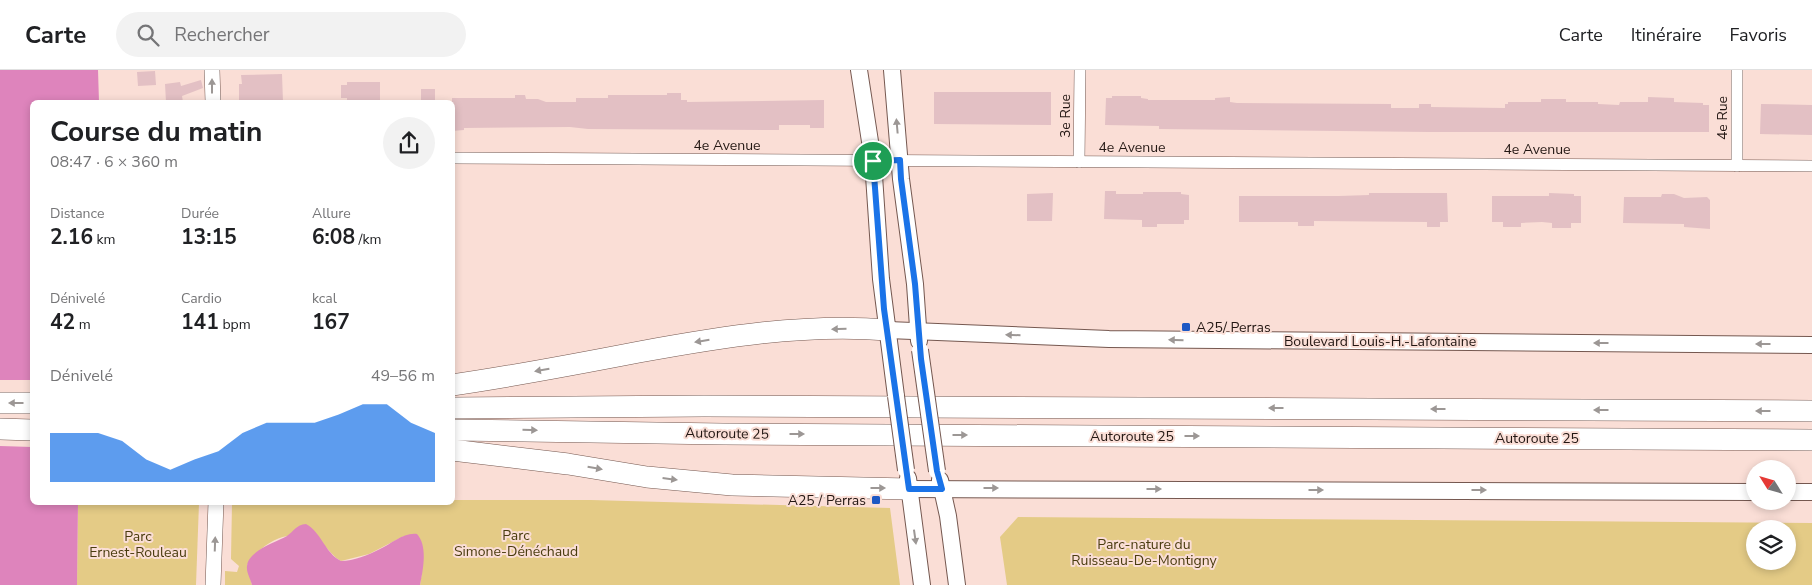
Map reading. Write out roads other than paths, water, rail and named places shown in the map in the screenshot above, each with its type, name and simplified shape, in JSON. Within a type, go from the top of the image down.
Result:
[{"type":"highway","points":[[455,384],[750,334],[826,329],[889,338]]},
{"type":"highway","points":[[0,403],[30,403]]},
{"type":"highway","name":"Autoroute 25","points":[[455,408],[742,406],[1812,411]]},
{"type":"highway","points":[[0,430],[30,430]]},
{"type":"highway","name":"Autoroute 25","points":[[455,430],[723,434],[1812,440]]},
{"type":"highway","points":[[455,450],[732,486],[908,479]]},
{"type":"main road","points":[[859,70],[873,161],[881,279],[922,585]]},
{"type":"main road","points":[[892,70],[901,179],[915,284],[920,350],[937,471],[948,516],[958,585]]},
{"type":"main road","name":"Boulevard Louis-H.-Lafontaine","points":[[889,338],[919,331],[1109,339],[1812,344]]},
{"type":"main road","points":[[908,479],[942,489],[1746,492]]},
{"type":"main road","points":[[1796,492],[1812,492]]},
{"type":"street","points":[[212,70],[213,100]]},
{"type":"street","name":"3e Rue","points":[[1080,70],[1080,162]]},
{"type":"street","name":"4e Rue","points":[[1737,70],[1737,166]]},
{"type":"street","name":"4e Avenue","points":[[455,158],[1812,166]]},
{"type":"street","points":[[213,585],[216,505]]},
{"type":"place","name":"A25/ Perras","points":[[1186,327]]},
{"type":"place","name":"A25 / Perras","points":[[876,500]]},
{"type":"park label","name":"Parc Ernest-Rouleau","points":[[138,544]]},
{"type":"park label","name":"Parc Simone-Dénéchaud","points":[[516,544]]},
{"type":"park label","name":"Parc-nature du Ruisseau-De-Montigny","points":[[1144,552]]}]
